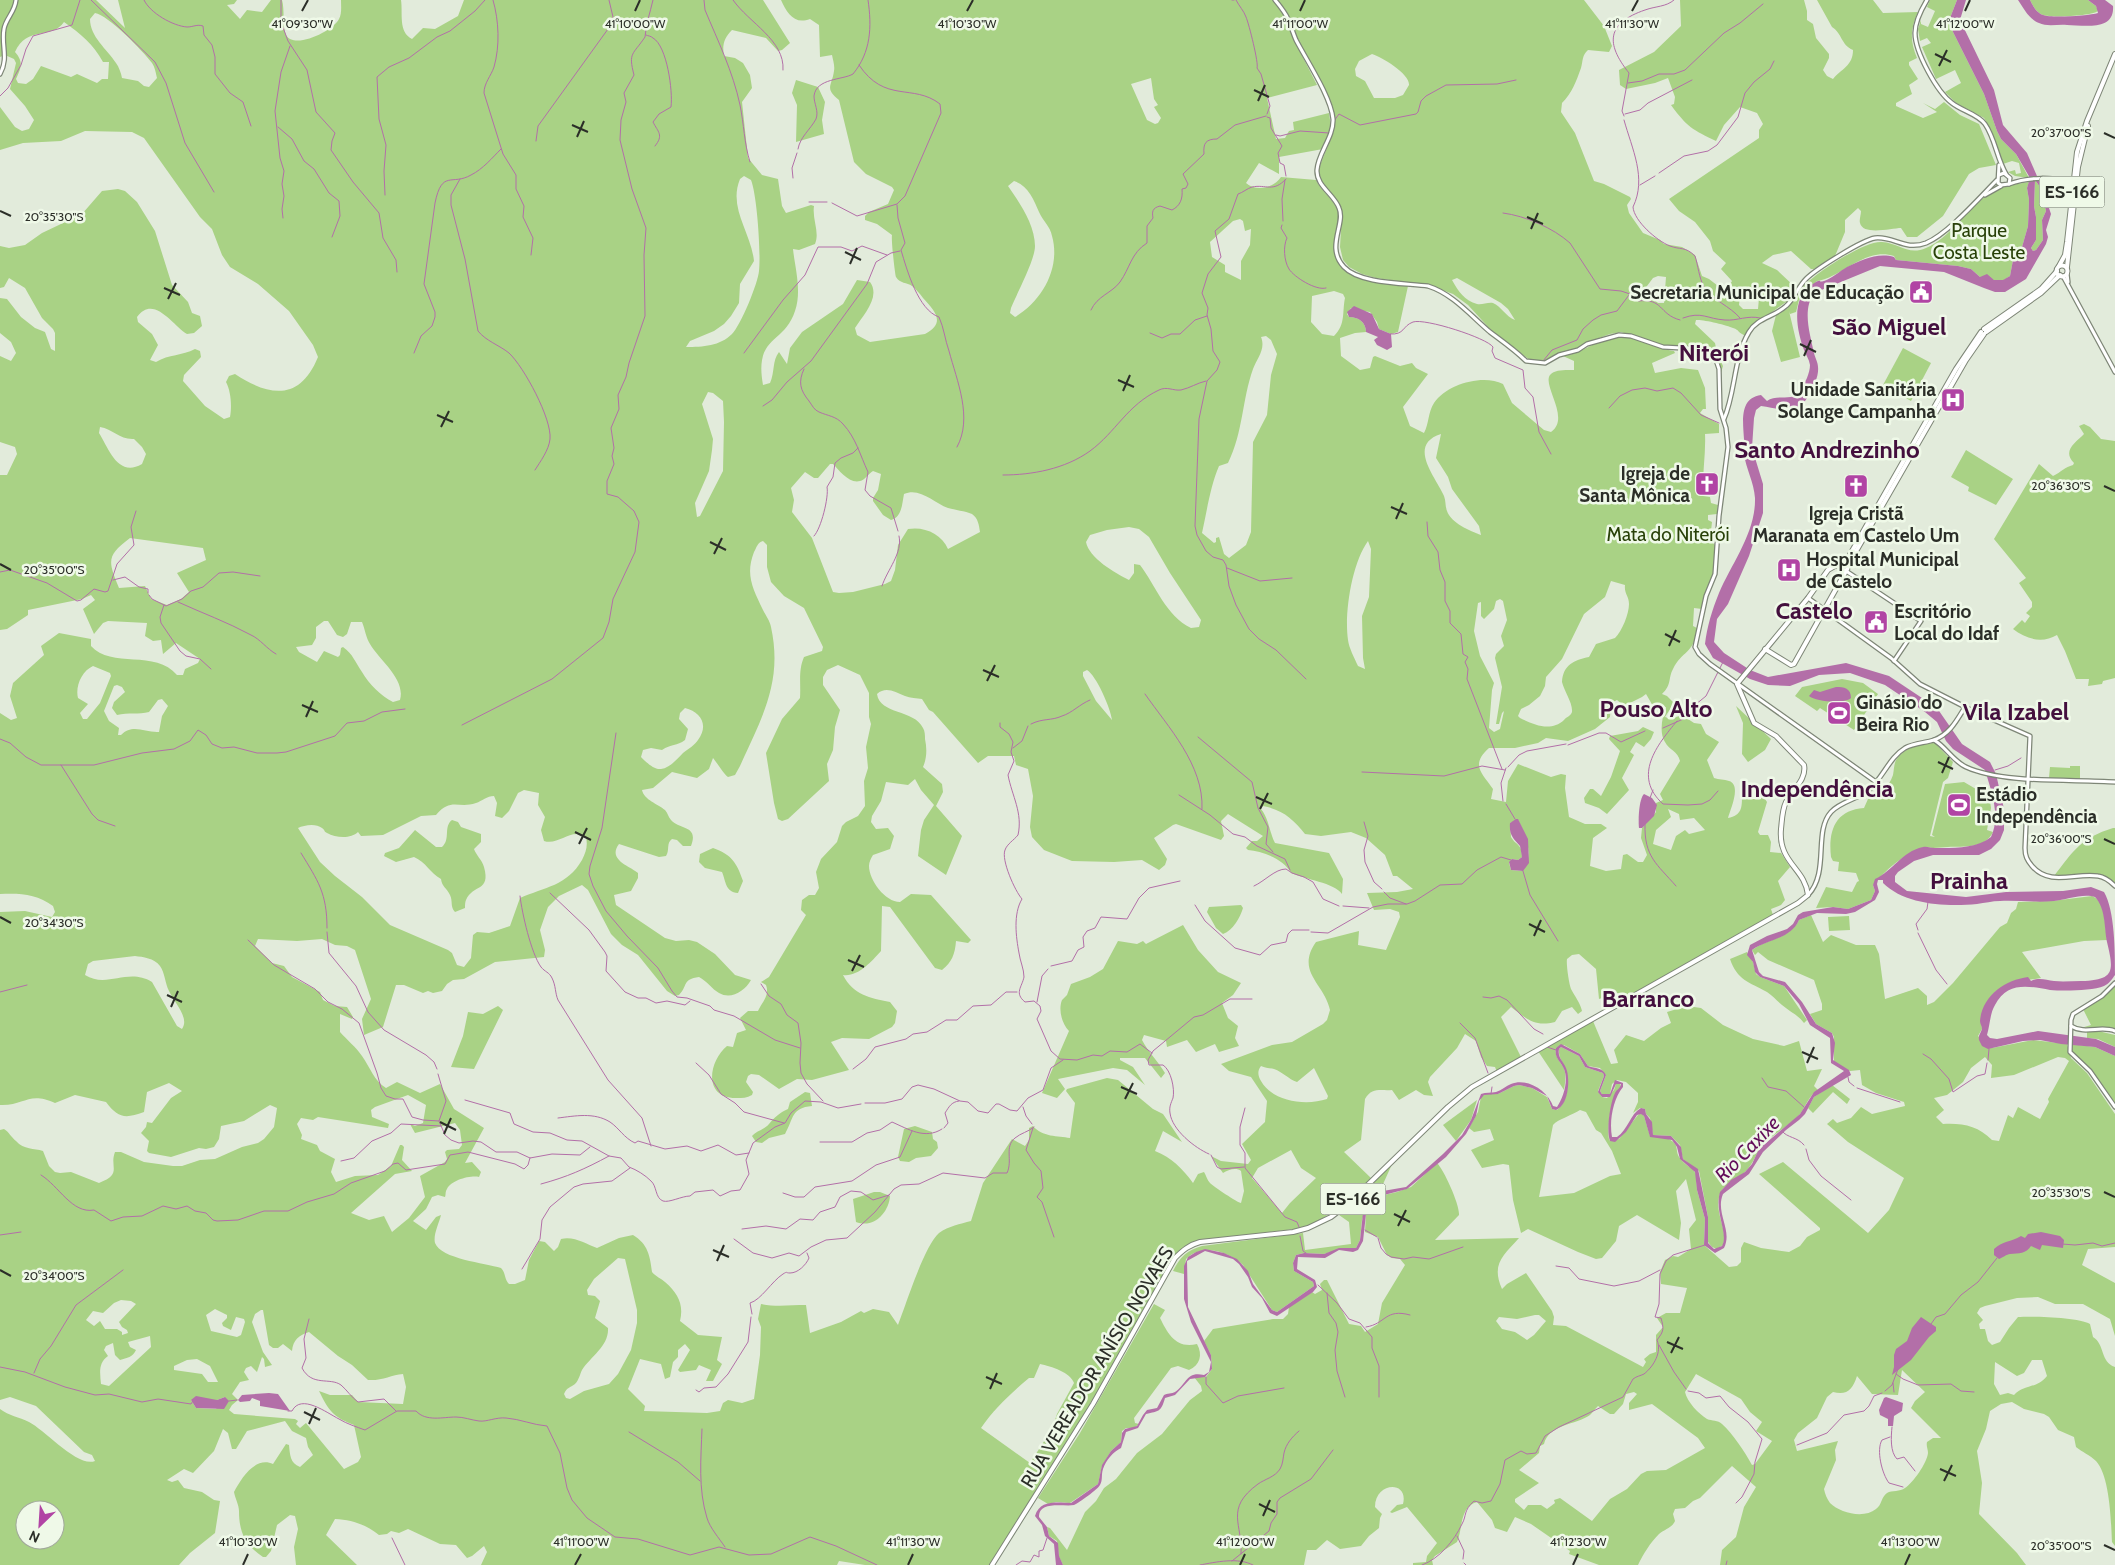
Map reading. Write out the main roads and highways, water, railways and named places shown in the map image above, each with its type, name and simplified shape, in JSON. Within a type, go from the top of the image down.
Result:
[{"type":"main road","points":[[0,74],[6,60],[3,30],[5,23],[14,10],[16,0]]},
{"type":"main road","points":[[1275,0],[1288,18],[1331,112],[1333,125],[1319,161],[1317,172],[1319,181],[1334,199],[1341,213],[1336,238],[1340,260],[1344,267],[1367,278],[1428,286],[1436,289],[1458,302],[1491,332],[1531,363],[1545,363],[1559,355],[1619,334],[1663,347],[1700,349],[1710,354],[1716,360],[1719,369],[1719,396],[1728,447],[1719,516],[1716,574],[1706,596],[1700,632],[1694,647],[1698,654],[1710,664],[1876,782]]},
{"type":"main road","points":[[1723,420],[1731,400],[1738,358],[1748,335],[1758,322],[1787,306],[1801,285],[1812,273],[1861,243],[1877,238],[1905,245],[1915,246],[1926,243],[1944,231],[1980,198],[2000,175],[1999,163],[1986,125],[1980,119],[1959,108],[1941,92],[1920,51],[1916,41],[1915,28],[1926,0]]},
{"type":"main road","name":"ES-166","points":[[1845,567],[1972,347],[1984,332],[2061,276],[2067,274],[2077,152],[2088,118],[2115,54]]},
{"type":"main road","points":[[1999,163],[2008,175],[2009,184]]},
{"type":"main road","points":[[2000,175],[2008,175],[2022,180]]},
{"type":"main road","points":[[1980,198],[2001,185],[2022,180],[2042,178],[2075,181]]},
{"type":"main road","points":[[1997,180],[2001,185]]},
{"type":"main road","name":"ES-166","points":[[2040,291],[2058,268],[2066,249],[2075,181]]},
{"type":"main road","points":[[2067,267],[2058,268],[2061,276],[2069,285]]},
{"type":"main road","points":[[2067,274],[2069,285],[2078,306],[2115,372]]},
{"type":"main road","points":[[1808,895],[1802,877],[1788,861],[1781,838],[1785,805],[1803,776],[1804,765],[1776,736],[1754,723],[1736,684],[1808,598],[1828,570],[1835,566],[1845,567],[1921,621],[1894,661]]},
{"type":"main road","points":[[1765,649],[1790,665],[1795,662],[1824,611],[1845,567]]},
{"type":"main road","points":[[1808,598],[1894,661],[1920,684],[1965,707],[2030,736],[2026,856],[2035,869],[2043,875],[2059,878],[2100,876],[2115,886]]},
{"type":"main road","name":"RUA VEREADOR ANÍSIO NOVAES","points":[[992,1565],[1093,1404],[1175,1258],[1182,1251],[1200,1242],[1293,1232],[1331,1218],[1348,1204],[1448,1106],[1472,1087],[1798,903],[1808,895],[1819,877],[1824,830],[1829,815],[1839,806],[1866,792],[1904,749],[1933,740],[1951,729],[1965,707]]},
{"type":"main road","points":[[1933,740],[1959,763],[1997,776],[2115,782]]},
{"type":"main road","points":[[2115,983],[2102,996],[2074,1012],[2070,1034],[2072,1055],[2090,1071],[2115,1107]]},
{"type":"main road","points":[[2071,1026],[2082,1030],[2098,1029],[2115,1032]]},
{"type":"waterway","points":[[0,96],[8,88],[21,65],[33,36],[72,25],[80,0]]},
{"type":"waterway","points":[[91,0],[155,62],[166,83],[185,143],[214,192]]},
{"type":"waterway","points":[[144,0],[151,10],[169,21],[187,27],[203,26],[204,35],[212,45],[215,57],[215,74],[230,93],[243,102],[251,126]]},
{"type":"waterway","points":[[281,0],[281,22],[288,41],[307,70],[316,112],[335,133],[331,150],[353,182],[379,213],[383,238],[396,260],[397,272]]},
{"type":"waterway","points":[[385,195],[386,145],[379,119],[377,77],[389,67],[409,58],[437,37],[450,31],[475,11],[485,0]]},
{"type":"waterway","points":[[493,0],[497,16],[498,42],[494,67],[486,83],[484,93],[503,154],[516,175],[516,189],[524,206],[523,217],[533,238],[531,255]]},
{"type":"waterway","points":[[536,141],[538,126],[608,29],[613,17],[609,0]]},
{"type":"waterway","points":[[462,725],[552,679],[603,638],[609,622],[613,599],[635,552],[639,522],[634,511],[618,497],[607,494],[607,481],[614,464],[611,428],[619,409],[618,395],[626,377],[645,316],[644,255],[646,228],[632,189],[620,140],[621,120],[626,102],[624,93],[634,75],[631,62],[633,54],[645,37],[653,0]]},
{"type":"waterway","points":[[704,0],[705,10],[725,57],[737,93],[750,162]]},
{"type":"waterway","points":[[733,0],[772,41],[782,59],[783,70]]},
{"type":"waterway","points":[[798,149],[803,137],[816,119],[817,113],[814,96],[816,90],[830,80],[853,74],[864,57],[870,29],[868,0]]},
{"type":"waterway","points":[[1236,0],[1245,15],[1249,27],[1257,68],[1261,74],[1270,106],[1267,114]]},
{"type":"waterway","points":[[1624,116],[1622,111],[1629,73],[1621,62],[1613,43],[1617,28],[1632,15],[1668,4],[1674,0]]},
{"type":"waterway","points":[[1628,83],[1642,81],[1659,74],[1674,74],[1685,70],[1724,33],[1740,23],[1763,4]]},
{"type":"waterway","points":[[646,35],[653,38],[662,50],[668,70],[671,91],[671,107],[659,114],[653,122],[660,136],[655,146]]},
{"type":"waterway","points":[[283,218],[284,196],[282,184],[284,171],[280,158],[275,111],[281,72],[290,46]]},
{"type":"waterway","points":[[1659,173],[1684,156],[1708,151],[1717,145],[1738,117],[1745,93],[1754,82],[1770,69],[1774,61]]},
{"type":"waterway","points":[[832,203],[857,216],[897,204],[905,196],[941,113],[940,104],[930,98],[879,85],[859,65]]},
{"type":"waterway","points":[[1334,121],[1339,114],[1360,125],[1416,114],[1421,101],[1426,96],[1446,85],[1497,84],[1516,80]]},
{"type":"waterway","points":[[1625,114],[1640,110],[1648,103],[1692,80]]},
{"type":"waterway","points":[[1091,310],[1097,301],[1120,282],[1137,251],[1147,243],[1147,226],[1153,218],[1154,209],[1160,206],[1172,210],[1179,204],[1182,189],[1186,188],[1188,184],[1183,174],[1204,154],[1206,142],[1217,139],[1235,125],[1266,116]]},
{"type":"waterway","points":[[1267,117],[1270,118],[1271,128],[1282,146],[1278,153],[1280,163],[1284,165],[1286,176]]},
{"type":"waterway","points":[[1624,120],[1637,164],[1639,185],[1633,207],[1637,218],[1659,240],[1670,246],[1688,251],[1695,256],[1701,280],[1707,292],[1740,318]]},
{"type":"waterway","points":[[278,127],[292,139],[304,161],[314,169],[329,193],[339,201],[340,216],[332,237]]},
{"type":"waterway","points":[[1276,135],[1280,136],[1300,131],[1329,133]]},
{"type":"waterway","points":[[414,353],[421,336],[432,326],[435,317],[435,312],[424,284],[438,192],[444,182],[464,178],[475,173],[501,149]]},
{"type":"waterway","points":[[793,178],[792,168],[797,153]]},
{"type":"waterway","points":[[1640,185],[1655,176]]},
{"type":"waterway","points":[[460,179],[451,195],[451,205],[465,259],[478,331],[485,338],[509,353],[515,360],[529,381],[547,419],[550,439],[544,456],[535,470]]},
{"type":"waterway","points":[[1286,179],[1277,186],[1252,187],[1238,194],[1229,219],[1215,231],[1221,257],[1208,274],[1202,293],[1208,308],[1207,315],[1211,329],[1213,351],[1220,362],[1217,370],[1207,381],[1199,419],[1195,526],[1197,535],[1206,551],[1213,557],[1223,560],[1226,565],[1229,586],[1236,605],[1249,629],[1259,639],[1276,650],[1306,679]]},
{"type":"waterway","points":[[1283,221],[1282,199],[1285,180]]},
{"type":"waterway","points":[[809,202],[827,202]]},
{"type":"waterway","points":[[897,205],[898,218],[905,243],[901,250],[907,268],[919,298],[932,313],[939,317],[962,399],[964,424],[962,436],[957,447]]},
{"type":"waterway","points":[[1503,213],[1530,220],[1547,228],[1570,243],[1600,289],[1621,291],[1633,295],[1638,301],[1652,302],[1680,320]]},
{"type":"waterway","points":[[1282,225],[1281,228],[1287,238],[1285,254],[1289,269],[1295,276],[1306,283],[1326,288]]},
{"type":"waterway","points":[[744,353],[783,300],[805,275],[818,247],[841,247],[852,251],[862,246],[887,255]]},
{"type":"waterway","points":[[763,406],[772,400],[787,382],[811,361],[867,284],[876,262],[891,253],[900,251]]},
{"type":"waterway","points":[[1543,361],[1552,350],[1577,340],[1583,329],[1593,320],[1601,315],[1617,311],[1629,295]]},
{"type":"waterway","points":[[1683,318],[1695,315],[1725,320],[1751,317],[1760,318]]},
{"type":"waterway","points":[[1150,333],[1162,338],[1171,334],[1180,334],[1195,320],[1207,316]]},
{"type":"waterway","points":[[1390,334],[1401,332],[1413,322],[1420,322],[1455,330],[1488,343],[1493,347],[1492,351],[1495,358],[1523,370],[1525,388],[1533,397],[1539,432],[1551,454]]},
{"type":"waterway","points":[[804,369],[801,378],[801,386],[804,393],[816,410],[838,419],[847,429],[855,441],[868,472],[865,490],[870,496],[891,508],[898,531]]},
{"type":"waterway","points":[[1003,475],[1048,470],[1070,462],[1099,444],[1138,403],[1148,396],[1162,389],[1181,390],[1206,381]]},
{"type":"waterway","points":[[1609,408],[1620,396],[1632,390],[1645,388],[1657,391],[1673,388],[1681,393],[1701,415],[1719,423]]},
{"type":"waterway","points":[[814,536],[824,513],[827,487],[833,477],[835,463],[858,448]]},
{"type":"waterway","points":[[0,572],[10,570],[47,583],[77,601],[94,589],[108,591],[117,564],[134,545],[131,527],[136,511]]},
{"type":"waterway","points":[[1427,522],[1428,536],[1438,552],[1440,570],[1445,582],[1445,601],[1450,611],[1450,623],[1461,634],[1463,654],[1468,657],[1465,662],[1468,669],[1467,679],[1502,769]]},
{"type":"waterway","points":[[882,586],[897,555],[900,542],[899,536]]},
{"type":"waterway","points":[[1227,568],[1260,581],[1292,578]]},
{"type":"waterway","points":[[149,595],[152,599],[166,606],[182,599],[191,591],[203,587],[219,573],[233,572],[260,576]]},
{"type":"waterway","points":[[113,580],[125,577],[139,587],[148,589],[148,593]]},
{"type":"waterway","points":[[178,602],[251,635],[276,654]]},
{"type":"waterway","points":[[164,605],[160,617],[161,623],[180,651],[186,656],[200,659],[211,669]]},
{"type":"waterway","points":[[1720,668],[1723,662]]},
{"type":"waterway","points":[[1663,728],[1690,716],[1695,705],[1706,696],[1718,672]]},
{"type":"waterway","points":[[1145,694],[1174,733],[1191,762],[1201,793],[1202,809]]},
{"type":"waterway","points":[[1031,724],[1066,715],[1090,700]]},
{"type":"waterway","points":[[0,739],[10,743],[26,757],[41,765],[94,765],[142,753],[174,749],[190,741],[198,730],[206,735],[212,744],[222,748],[234,747],[257,753],[277,753],[286,752],[335,736],[347,723],[364,721],[382,712],[405,709]]},
{"type":"waterway","points":[[1677,721],[1662,740],[1651,761],[1649,783],[1654,793],[1663,804],[1688,805],[1702,804],[1710,800],[1718,791]]},
{"type":"waterway","points":[[1000,723],[1000,727],[1009,734],[1013,742],[1011,752],[1014,761],[1008,775],[1019,819],[1018,835],[1007,846],[1004,855],[1009,875],[1022,899],[1017,912],[1016,926],[1024,977],[1019,993],[1020,996],[1025,1002],[1034,1001],[1040,1006],[1041,1011],[1037,1019],[1051,1051],[1060,1059],[1077,1060],[1093,1055],[1102,1056],[1110,1051],[1127,1052],[1140,1044],[1152,1053]]},
{"type":"waterway","points":[[1013,748],[1022,741],[1028,726]]},
{"type":"waterway","points":[[1568,745],[1599,733],[1606,733],[1621,742],[1645,731]]},
{"type":"waterway","points":[[616,733],[602,828],[589,874],[606,911],[658,968],[677,997],[687,998],[710,1006],[714,1010],[734,1016],[775,1040],[800,1048]]},
{"type":"waterway","points":[[1198,737],[1252,782],[1258,808],[1268,827],[1266,844],[1273,852]]},
{"type":"waterway","points":[[1508,767],[1519,755],[1527,751],[1566,744]]},
{"type":"waterway","points":[[1995,770],[2008,766],[2021,758]]},
{"type":"waterway","points":[[61,765],[92,814],[98,820],[115,826]]},
{"type":"waterway","points":[[1362,772],[1444,776],[1482,766],[1505,770]]},
{"type":"waterway","points":[[1503,801],[1501,783],[1506,768]]},
{"type":"waterway","points":[[1650,798],[1653,790]]},
{"type":"waterway","points":[[1179,795],[1210,815],[1233,834],[1245,837],[1257,846],[1285,859],[1290,870]]},
{"type":"waterway","points":[[1506,804],[1515,819]]},
{"type":"waterway","points":[[1364,822],[1368,836],[1364,850],[1365,862],[1374,882],[1382,889]]},
{"type":"waterway","points":[[1645,824],[1645,835],[1649,852],[1676,886]]},
{"type":"waterway","points":[[301,853],[323,896],[327,928]]},
{"type":"waterway","points":[[1311,932],[1328,933],[1373,907],[1388,904],[1407,904],[1440,885],[1462,884],[1477,870],[1501,857],[1511,860]]},
{"type":"waterway","points":[[1254,886],[1278,871],[1286,869],[1313,882],[1323,899],[1339,906]]},
{"type":"waterway","points":[[1523,871],[1530,895],[1558,941]]},
{"type":"waterway","points":[[1051,966],[1072,961],[1078,950],[1084,947],[1083,937],[1087,931],[1095,928],[1101,917],[1127,919],[1139,898],[1149,888],[1180,881]]},
{"type":"waterway","points":[[1384,892],[1390,898],[1406,904]]},
{"type":"waterway","points":[[550,893],[589,930],[607,956],[606,971],[625,992],[656,1003],[667,1001],[685,1005],[690,1001]]},
{"type":"waterway","points":[[520,896],[528,933],[537,961],[551,976],[558,1000],[608,1080],[642,1118],[651,1146]]},
{"type":"waterway","points":[[1918,930],[1916,924],[1927,909],[1928,902]]},
{"type":"waterway","points":[[1195,905],[1205,921],[1235,948],[1260,955],[1271,945],[1286,942],[1288,934],[1292,930],[1309,930]]},
{"type":"waterway","points":[[1343,906],[1369,908]]},
{"type":"waterway","points":[[327,932],[329,953],[356,986],[368,1012],[384,1030],[426,1055],[434,1062],[437,1069]]},
{"type":"waterway","points":[[1918,933],[1936,970],[1947,984]]},
{"type":"waterway","points":[[248,940],[274,965],[315,989],[328,1002],[342,1009],[359,1023],[381,1088],[386,1096],[403,1099],[412,1117],[439,1121]]},
{"type":"waterway","points":[[1037,1002],[1042,976],[1048,969]]},
{"type":"waterway","points":[[761,984],[769,996],[781,1004],[787,1015],[798,1023],[801,1043],[801,1073],[807,1084],[823,1101]]},
{"type":"waterway","points":[[0,992],[27,985]]},
{"type":"waterway","points":[[853,1069],[866,1059],[875,1047],[906,1039],[913,1034],[927,1032],[946,1020],[957,1020],[973,1006],[991,1005],[1006,992],[1017,992]]},
{"type":"waterway","points":[[1483,997],[1499,996],[1507,1000],[1534,1029],[1543,1034]]},
{"type":"waterway","points":[[1209,1154],[1191,1143],[1175,1126],[1170,1111],[1173,1098],[1173,1085],[1170,1075],[1166,1067],[1163,1065],[1149,1065],[1148,1060],[1153,1051],[1194,1017],[1203,1015],[1230,999],[1252,999]]},
{"type":"waterway","points":[[1460,1023],[1475,1038],[1488,1073]]},
{"type":"waterway","points":[[1547,1047],[1556,1050]]},
{"type":"waterway","points":[[1988,1060],[1989,1049]]},
{"type":"waterway","points":[[1923,1054],[1931,1059],[1949,1079],[1953,1092],[1977,1076],[1985,1074],[1987,1063]]},
{"type":"waterway","points":[[865,1103],[885,1103],[902,1099],[912,1087],[918,1085],[934,1089],[960,1101],[968,1102],[978,1111],[988,1113],[996,1104],[1017,1111],[1028,1098],[1043,1090],[1051,1068],[1063,1060]]},
{"type":"waterway","points":[[696,1063],[709,1075],[721,1094],[735,1103],[744,1112],[784,1123]]},
{"type":"waterway","points":[[438,1074],[446,1101],[439,1121],[445,1135],[451,1140],[459,1143],[481,1142],[496,1152],[517,1152],[530,1158],[552,1154],[580,1155],[590,1147]]},
{"type":"waterway","points":[[1848,1077],[1849,1082],[1854,1086]]},
{"type":"waterway","points":[[1762,1078],[1768,1087],[1786,1091],[1804,1107]]},
{"type":"waterway","name":"Rio Caxixe","points":[[1491,1094],[1492,1087]]},
{"type":"waterway","points":[[1857,1088],[1900,1102]]},
{"type":"waterway","points":[[465,1100],[510,1113],[514,1124],[533,1132],[550,1133],[567,1140],[582,1141],[609,1156],[621,1158],[629,1167],[651,1181],[660,1199],[663,1201],[690,1196],[695,1192],[713,1190],[720,1196],[731,1191],[740,1190],[749,1174],[746,1160],[753,1143],[775,1127],[785,1123],[791,1113],[805,1101],[821,1102],[838,1108],[861,1104]]},
{"type":"waterway","points":[[944,1128],[948,1123],[945,1113],[952,1104],[959,1101]]},
{"type":"waterway","points":[[1023,1107],[1026,1116],[1032,1124]]},
{"type":"waterway","points":[[1245,1108],[1240,1127],[1240,1145],[1245,1153],[1245,1168],[1285,1217],[1297,1222],[1299,1227]]},
{"type":"waterway","points":[[558,1118],[571,1116],[598,1117],[610,1122],[635,1143],[638,1141],[665,1149],[687,1146],[701,1151],[718,1145],[736,1155],[749,1153]]},
{"type":"waterway","points":[[820,1142],[852,1142],[867,1133],[880,1130],[892,1122],[910,1130],[929,1134],[942,1129]]},
{"type":"waterway","points":[[341,1161],[354,1158],[372,1141],[391,1133],[401,1124],[441,1126]]},
{"type":"waterway","points":[[734,1239],[753,1253],[772,1258],[789,1253],[799,1256],[811,1247],[826,1240],[847,1238],[875,1212],[894,1189],[901,1185],[919,1184],[943,1173],[985,1178],[993,1173],[1007,1173],[1010,1145],[1017,1136],[1034,1127]]},
{"type":"waterway","points":[[1033,1128],[1026,1150],[1041,1171],[1043,1188],[1037,1197],[1042,1202],[1054,1237]]},
{"type":"waterway","points":[[783,1193],[795,1197],[804,1197],[815,1187],[852,1181],[876,1165],[900,1157],[912,1131]]},
{"type":"waterway","points":[[1782,1131],[1799,1140],[1804,1145]]},
{"type":"waterway","points":[[1806,1149],[1809,1160],[1821,1176],[1851,1200]]},
{"type":"waterway","points":[[41,1175],[72,1204],[86,1210],[94,1210],[111,1221],[123,1217],[142,1216],[163,1206],[176,1209],[187,1206],[195,1211],[206,1213],[213,1220],[217,1221],[238,1220],[264,1211],[288,1211],[307,1202],[334,1194],[351,1183],[385,1171],[393,1164],[398,1163],[406,1170],[445,1164],[450,1155],[468,1152],[515,1164],[524,1169],[528,1165],[530,1158]]},
{"type":"waterway","points":[[1211,1155],[1217,1167],[1221,1169],[1244,1167]]},
{"type":"waterway","points":[[541,1184],[559,1179],[609,1156]]},
{"type":"waterway","points":[[522,1269],[540,1239],[542,1220],[550,1207],[574,1187],[583,1184],[612,1181],[630,1168]]},
{"type":"waterway","points":[[742,1229],[766,1226],[786,1229],[800,1219],[813,1220],[820,1212],[835,1207],[840,1197],[851,1191],[861,1192],[873,1200],[889,1195]]},
{"type":"waterway","points":[[1365,1230],[1377,1237]]},
{"type":"waterway","points":[[0,1235],[21,1232]]},
{"type":"waterway","points":[[1300,1236],[1303,1251],[1306,1253]]},
{"type":"waterway","points":[[1378,1238],[1381,1248],[1386,1254],[1391,1257],[1404,1259],[1413,1257],[1429,1259],[1463,1247]]},
{"type":"waterway","points":[[2062,1244],[2093,1243],[2102,1246],[2115,1243]]},
{"type":"waterway","points":[[1422,1565],[1440,1554],[1455,1537],[1464,1521],[1468,1508],[1474,1501],[1482,1503],[1491,1501],[1500,1484],[1505,1460],[1521,1451],[1527,1454],[1536,1453],[1545,1436],[1559,1427],[1623,1397],[1633,1379],[1644,1374],[1651,1367],[1658,1354],[1657,1340],[1663,1330],[1661,1318],[1655,1317],[1659,1304],[1660,1274],[1666,1261],[1673,1255],[1705,1245]]},
{"type":"waterway","points":[[752,1314],[750,1303],[758,1298],[783,1274],[786,1272],[793,1273],[801,1268],[809,1258],[807,1253]]},
{"type":"waterway","points":[[1931,1324],[1936,1317],[1945,1314],[1961,1295],[1978,1282],[1997,1258]]},
{"type":"waterway","points":[[1556,1266],[1569,1268],[1579,1279],[1614,1286],[1639,1281],[1660,1270]]},
{"type":"waterway","points":[[34,1373],[40,1359],[51,1346],[76,1305],[123,1270]]},
{"type":"waterway","points":[[1318,1285],[1337,1303],[1349,1319],[1360,1323],[1372,1337],[1372,1348],[1379,1366],[1379,1397]]},
{"type":"waterway","points":[[1327,1293],[1329,1313],[1336,1323],[1338,1332],[1335,1350],[1337,1371],[1345,1397]]},
{"type":"waterway","points":[[1366,1327],[1378,1323],[1390,1315],[1402,1313],[1410,1315]]},
{"type":"waterway","points":[[696,1390],[699,1392],[704,1388],[716,1387],[728,1374],[748,1342],[751,1317]]},
{"type":"waterway","points":[[309,1319],[304,1339],[306,1358],[302,1368],[306,1374],[316,1380],[341,1385],[358,1402],[384,1399],[396,1411]]},
{"type":"waterway","points":[[1659,1345],[1686,1389]]},
{"type":"waterway","points":[[0,1367],[25,1372],[65,1387],[95,1395],[109,1394],[142,1402],[158,1399],[191,1404],[193,1401]]},
{"type":"waterway","points":[[1885,1391],[1892,1385],[1898,1369]]},
{"type":"waterway","points":[[1896,1374],[1918,1385],[1951,1384],[1961,1391],[1974,1392]]},
{"type":"waterway","points":[[1206,1377],[1206,1384],[1223,1403],[1238,1396],[1284,1388]]},
{"type":"waterway","points":[[1893,1383],[1894,1392]]},
{"type":"waterway","points":[[1688,1391],[1699,1393],[1706,1398],[1720,1396],[1729,1407],[1748,1422],[1762,1439],[1755,1462],[1754,1474],[1742,1497],[1736,1503]]},
{"type":"waterway","points":[[1797,1445],[1827,1433],[1844,1415],[1864,1411],[1874,1396],[1882,1393]]},
{"type":"waterway","points":[[229,1401],[237,1400]]},
{"type":"waterway","points":[[288,1411],[292,1411],[301,1404],[308,1404],[365,1430],[397,1411],[416,1411],[430,1418],[459,1417],[479,1421],[506,1418],[547,1426],[560,1453],[567,1488],[572,1500],[587,1518],[615,1537],[638,1539],[690,1555],[719,1547],[749,1555],[771,1554],[810,1537],[836,1546],[877,1565]]},
{"type":"waterway","points":[[1892,1427],[1891,1435],[1895,1456],[1897,1459],[1904,1457],[1915,1471]]},
{"type":"waterway","points":[[702,1429],[701,1474],[704,1507],[710,1525],[725,1547]]},
{"type":"waterway","points":[[1241,1554],[1238,1517],[1241,1501],[1258,1484],[1278,1472],[1282,1465],[1286,1447],[1299,1431]]},
{"type":"waterway","points":[[629,1432],[678,1462],[700,1481]]},
{"type":"waterway","points":[[1890,1437],[1882,1440],[1880,1444],[1882,1468],[1889,1483],[1903,1487]]},
{"type":"waterway","points":[[1232,1561],[1269,1531],[1271,1523],[1277,1514],[1277,1502],[1280,1498],[1311,1479],[1333,1450]]},
{"type":"waterway","points":[[1457,1536],[1464,1551],[1463,1559]]},
{"type":"waterway","points":[[392,1538],[405,1565]]},
{"type":"waterway","points":[[1016,1565],[1022,1561],[1030,1562],[1034,1555],[1039,1557],[1039,1551],[1043,1550],[1047,1538]]},
{"type":"waterway","points":[[1200,1565],[1234,1561],[1253,1565]]},
{"type":"waterway","points":[[1726,1565],[1727,1561]]},
{"type":"place","name":"Secretaria Municipal de Educação","points":[[1921,292]]},
{"type":"place","name":"Unidade Sanitária Solange Campanha","points":[[1953,400]]},
{"type":"place","name":"Igreja de Santa Mônica","points":[[1707,484]]},
{"type":"place","name":"Igreja Cristã Maranata em Castelo Um","points":[[1856,486]]},
{"type":"place","name":"Hospital Municipal de Castelo","points":[[1789,570]]},
{"type":"place","name":"Escritório Local do Idaf","points":[[1876,622]]},
{"type":"place","name":"Ginásio do Beira Rio","points":[[1839,713]]},
{"type":"place","name":"Estádio Independência","points":[[1959,805]]},
{"type":"district","name":"São Miguel","points":[[1889,326]]},
{"type":"district","name":"Niterói","points":[[1714,352]]},
{"type":"district","name":"Santo Andrezinho","points":[[1827,449]]},
{"type":"district","name":"Castelo","points":[[1814,610]]},
{"type":"district","name":"Pouso Alto","points":[[1656,708]]},
{"type":"district","name":"Vila Izabel","points":[[2016,711]]},
{"type":"district","name":"Independência","points":[[1817,788]]},
{"type":"district","name":"Prainha","points":[[1969,880]]},
{"type":"district","name":"Barranco","points":[[1648,998]]},
{"type":"park label","name":"Parque Costa Leste","points":[[1979,241]]},
{"type":"park label","name":"Mata do Niterói","points":[[1668,534]]}]
